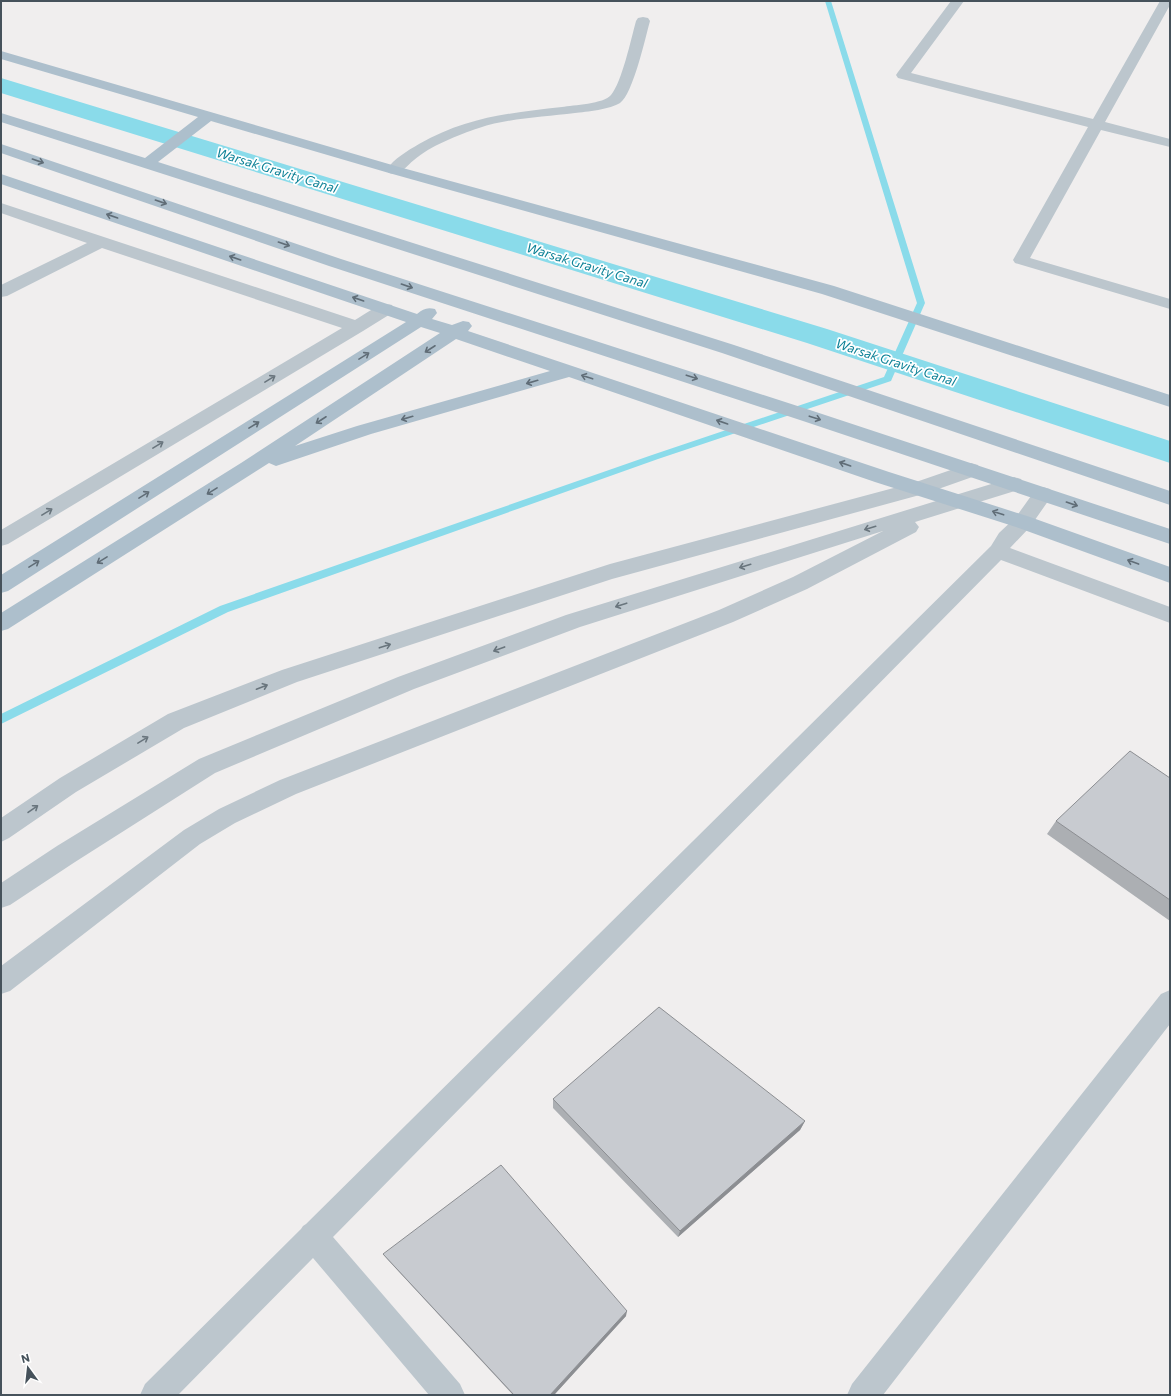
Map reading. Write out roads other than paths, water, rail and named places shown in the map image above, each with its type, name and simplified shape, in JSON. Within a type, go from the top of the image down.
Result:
[{"type":"main road","points":[[1,55],[394,170],[828,290],[1170,401]]},
{"type":"main road","points":[[147,164],[208,116]]},
{"type":"main road","points":[[1,117],[728,349],[1170,498]]},
{"type":"main road","points":[[1,148],[447,299],[655,365],[929,455],[1170,537]]},
{"type":"main road","points":[[1,179],[882,477],[1023,522],[1170,575]]},
{"type":"main road","points":[[1,585],[420,320],[447,299]]},
{"type":"main road","points":[[1,623],[248,468],[455,332],[484,310]]},
{"type":"main road","points":[[248,468],[364,430],[570,371]]},
{"type":"street","points":[[958,1],[903,75],[1170,143]]},
{"type":"street","points":[[1166,1],[1021,260],[1170,304]]},
{"type":"street","points":[[394,170],[410,156],[437,140],[476,124],[511,117],[593,107],[615,100],[624,87],[643,21]]},
{"type":"street","points":[[1,208],[357,327]]},
{"type":"street","points":[[1,292],[100,242]]},
{"type":"street","points":[[1,539],[386,309]]},
{"type":"street","points":[[1,831],[68,785],[176,721],[290,676],[610,572],[920,488],[971,470]]},
{"type":"street","points":[[1,897],[66,854],[207,766],[406,683],[610,609],[705,578],[1014,484]]},
{"type":"street","points":[[156,1395],[998,551],[1006,538],[1023,522],[1043,494]]},
{"type":"street","points":[[1,982],[192,837],[227,816],[288,787],[726,616],[800,583],[960,501]]},
{"type":"street","points":[[998,551],[1170,615]]},
{"type":"street","points":[[863,1395],[1170,1003]]},
{"type":"street","points":[[313,1236],[449,1395]]},
{"type":"waterway","points":[[1,719],[224,609],[655,457],[888,379],[921,303],[828,1]]},
{"type":"waterway","name":"Warsak Gravity Canal","points":[[1,85],[817,336],[1170,452]]}]
